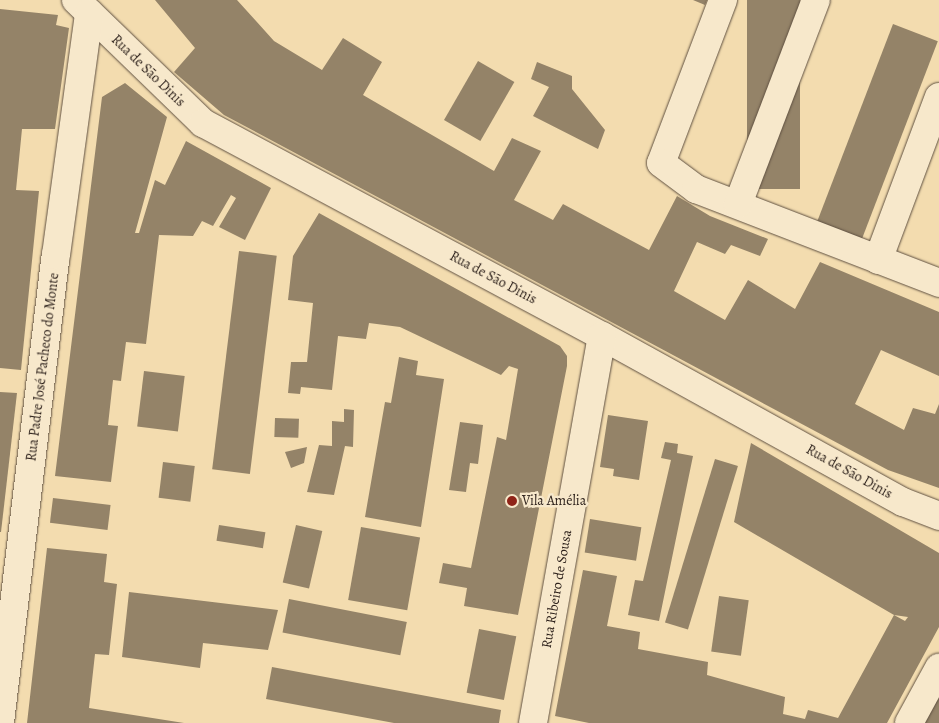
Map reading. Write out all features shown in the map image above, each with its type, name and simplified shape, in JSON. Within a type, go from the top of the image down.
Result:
[{"type":"street","points":[[723,0],[661,163],[696,189],[939,283]]},
{"type":"street","points":[[738,204],[816,0]]},
{"type":"street","name":"Rua de São Dinis","points":[[83,6],[203,123],[602,336],[903,502],[939,516]]},
{"type":"street","name":"Rua Padre José Pacheco do Monte","points":[[0,722],[55,264],[83,6]]},
{"type":"street","points":[[878,260],[939,97]]},
{"type":"street","name":"Rua Ribeiro de Sousa","points":[[533,723],[602,336]]},
{"type":"street","points":[[909,723],[939,668]]},
{"type":"building","points":[[155,0],[237,0],[274,41],[322,70],[343,38],[382,62],[363,95],[494,171],[512,138],[541,151],[514,200],[553,220],[563,204],[649,250],[677,196],[710,216],[768,239],[760,256],[731,245],[725,254],[697,242],[674,291],[725,320],[748,280],[795,309],[820,262],[939,312],[939,376],[881,350],[855,404],[904,430],[913,408],[935,414],[939,404],[939,488],[888,470],[224,115],[174,72],[195,48]]},
{"type":"building","points":[[693,0],[707,0],[705,5]]},
{"type":"building","points":[[747,0],[800,0],[800,189],[747,189]]},
{"type":"building","points":[[0,9],[58,15],[56,25],[69,28],[55,129],[22,129],[16,190],[39,191],[21,370],[0,368]]},
{"type":"building","points":[[893,24],[938,41],[858,248],[813,231]]},
{"type":"building","points":[[478,61],[514,82],[480,141],[444,120]]},
{"type":"building","points":[[537,62],[572,76],[572,89],[605,130],[598,149],[533,116],[549,87],[531,79]]},
{"type":"building","points":[[125,83],[167,117],[135,233],[139,233],[155,180],[165,185],[186,141],[271,188],[245,240],[219,227],[236,198],[231,195],[213,226],[202,221],[193,236],[159,235],[146,344],[126,342],[121,381],[113,380],[108,425],[118,426],[111,482],[55,476],[102,97]]},
{"type":"building","points":[[319,213],[560,346],[567,356],[567,366],[518,615],[464,606],[467,588],[439,583],[443,563],[471,568],[497,437],[506,440],[518,369],[509,366],[501,375],[400,327],[369,323],[366,339],[338,336],[332,390],[301,387],[300,394],[288,393],[291,362],[307,362],[313,303],[288,300],[293,256]]},
{"type":"building","points":[[239,251],[277,256],[250,474],[212,469]]},
{"type":"building","points":[[399,357],[418,361],[416,375],[444,379],[421,527],[365,517],[385,402],[391,403]]},
{"type":"building","points":[[144,371],[185,376],[178,432],[137,427]]},
{"type":"building","points":[[0,392],[17,393],[1,532],[0,532]]},
{"type":"building","points":[[344,409],[354,410],[353,447],[345,446],[334,495],[307,492],[319,445],[332,446],[332,421],[344,422]]},
{"type":"building","points":[[608,415],[648,421],[639,480],[613,476],[614,469],[600,467]]},
{"type":"building","points":[[275,418],[299,419],[298,438],[274,437]]},
{"type":"building","points":[[460,422],[483,425],[478,464],[470,463],[466,492],[449,490]]},
{"type":"building","points":[[665,442],[678,444],[677,453],[693,456],[659,621],[628,615],[635,580],[643,581],[671,460],[661,458]]},
{"type":"building","points":[[751,443],[939,553],[939,627],[887,723],[589,723],[555,716],[583,570],[617,576],[607,626],[640,632],[638,649],[708,662],[707,675],[785,697],[783,714],[805,719],[808,710],[838,718],[894,615],[734,522]],"holes":[[[894,615],[908,617],[905,621]]]},
{"type":"building","points":[[307,447],[304,463],[291,468],[285,452]]},
{"type":"building","points":[[715,459],[738,466],[688,630],[665,623]]},
{"type":"building","points":[[163,462],[195,466],[190,502],[159,498]]},
{"type":"building","points":[[53,498],[111,505],[108,530],[50,523]]},
{"type":"building","points":[[590,519],[641,527],[636,561],[585,553]]},
{"type":"building","points":[[219,525],[265,532],[263,548],[216,541]]},
{"type":"building","points":[[296,525],[322,531],[309,589],[283,582]]},
{"type":"building","points":[[361,527],[420,537],[407,610],[348,600]]},
{"type":"building","points":[[47,548],[107,554],[104,582],[117,584],[109,655],[95,654],[89,708],[184,723],[27,723]]},
{"type":"building","points":[[129,592],[278,610],[268,650],[203,643],[200,668],[122,657]]},
{"type":"building","points":[[719,596],[749,600],[741,656],[711,651]]},
{"type":"building","points":[[289,599],[407,622],[400,655],[283,632]]},
{"type":"building","points":[[479,629],[516,636],[504,700],[467,693]]},
{"type":"building","points":[[272,667],[501,710],[499,723],[394,723],[266,699]]},
{"type":"building","points":[[939,692],[939,723],[922,723]]},
{"type":"place","name":"Vila Amélia","points":[[512,501]]}]
